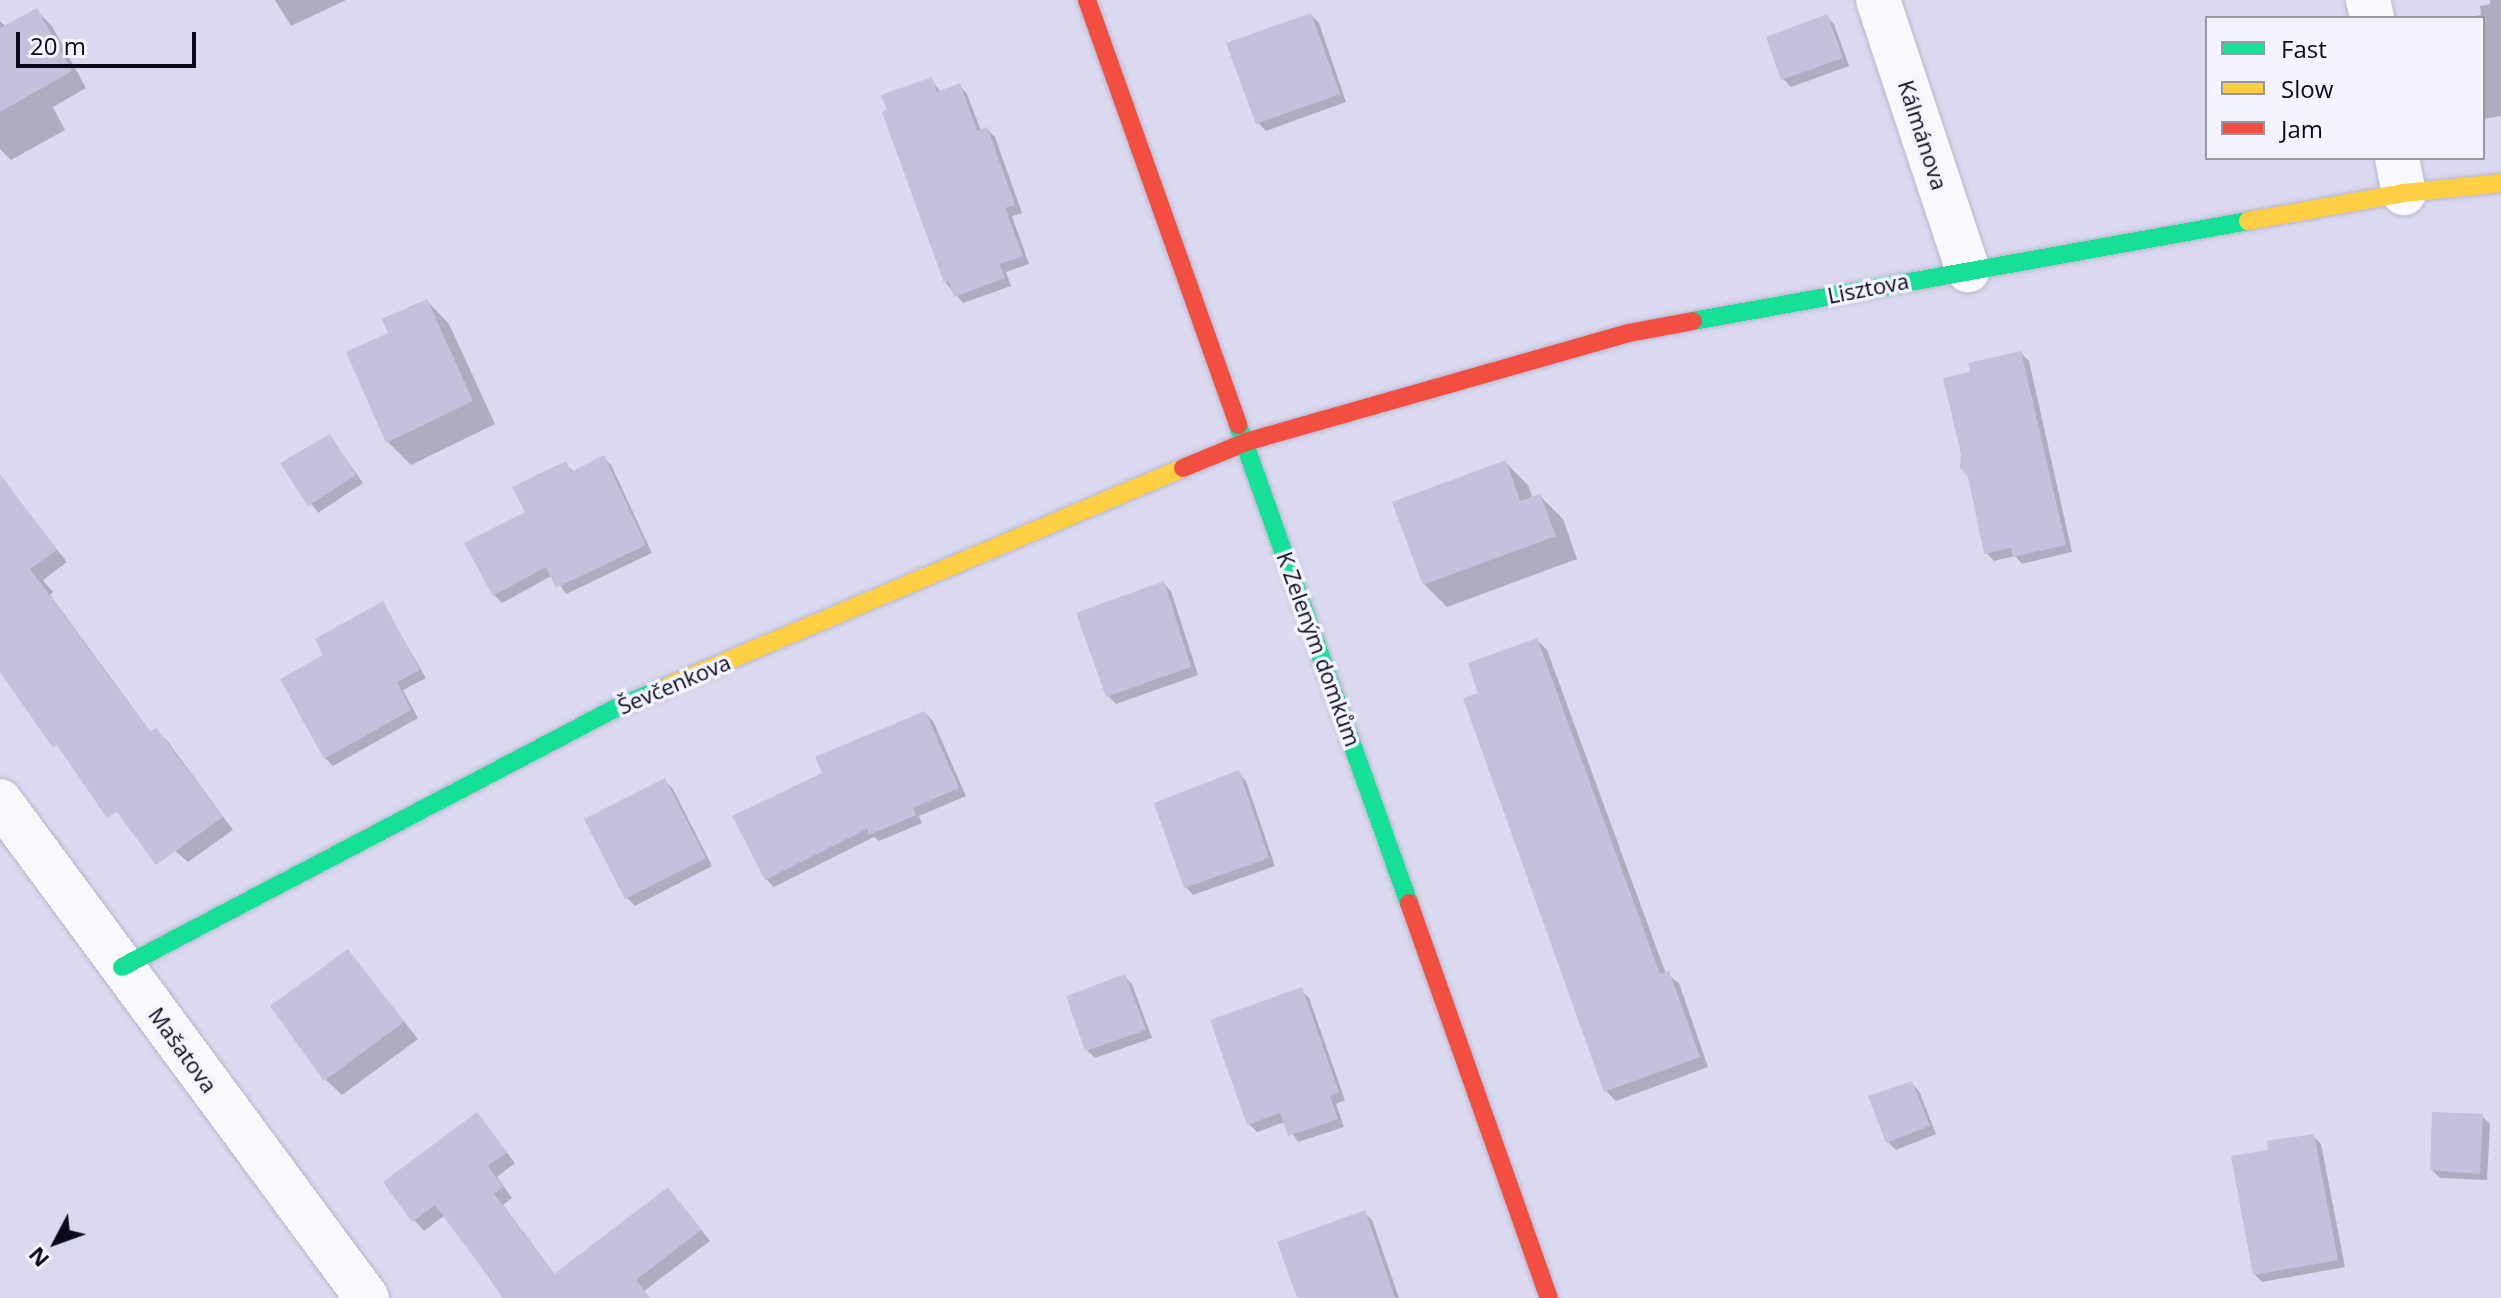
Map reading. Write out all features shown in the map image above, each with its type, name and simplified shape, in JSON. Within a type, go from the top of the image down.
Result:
[{"type":"street","name":"K Zeleným domkům","points":[[1087,0],[1549,1298]]},
{"type":"street","name":"Kálmánova","points":[[1878,0],[1968,270]]},
{"type":"street","name":"Lisztova","points":[[1246,442],[1629,333],[1968,270],[2401,176],[2501,183]]},
{"type":"street","name":"Ševčenkova","points":[[122,967],[616,708],[1246,442]]},
{"type":"street","name":"Mašatova","points":[[0,801],[367,1298]]},
{"type":"building","points":[[37,8],[72,71],[0,112],[0,28]]},
{"type":"building","points":[[1311,13],[1340,94],[1256,124],[1226,43]]},
{"type":"building","points":[[1827,14],[1843,58],[1781,80],[1766,37]]},
{"type":"building","points":[[932,77],[937,92],[960,83],[977,131],[987,127],[1015,205],[1005,208],[1023,256],[999,264],[1005,278],[954,297],[949,282],[944,283],[882,112],[887,110],[881,95]]},
{"type":"building","points":[[427,299],[473,401],[386,443],[346,352],[388,333],[382,319]]},
{"type":"building","points":[[2021,351],[2066,545],[2013,557],[2011,548],[1984,554],[1968,477],[1960,468],[1961,454],[1943,378],[1970,372],[1968,363]]},
{"type":"building","points":[[330,434],[356,475],[308,506],[280,463]]},
{"type":"building","points":[[604,455],[646,545],[556,588],[546,567],[493,596],[464,543],[525,512],[512,487],[566,461],[571,472]]},
{"type":"building","points":[[1506,460],[1520,501],[1540,494],[1556,536],[1423,585],[1392,502]]},
{"type":"building","points":[[0,474],[57,550],[30,569],[150,732],[156,728],[223,817],[156,865],[117,812],[107,818],[57,745],[53,748],[0,672]]},
{"type":"building","points":[[1164,581],[1191,667],[1106,697],[1076,613]]},
{"type":"building","points":[[383,601],[420,670],[397,682],[411,710],[324,759],[280,679],[323,655],[315,639]]},
{"type":"building","points":[[1537,638],[1660,974],[1669,971],[1700,1057],[1604,1092],[1463,698],[1478,693],[1468,663]]},
{"type":"building","points":[[925,711],[959,788],[913,808],[916,815],[869,835],[867,829],[765,880],[732,816],[822,773],[815,757]]},
{"type":"building","points":[[1239,770],[1269,858],[1184,888],[1154,803]]},
{"type":"building","points":[[665,778],[706,858],[625,899],[584,819]]},
{"type":"building","points":[[348,949],[404,1022],[324,1081],[270,1006]]},
{"type":"building","points":[[1125,974],[1146,1030],[1085,1051],[1066,996]]},
{"type":"building","points":[[1302,987],[1339,1092],[1330,1096],[1338,1119],[1288,1136],[1280,1113],[1247,1125],[1210,1020]]},
{"type":"building","points":[[1912,1081],[1930,1126],[1886,1143],[1868,1096]]},
{"type":"building","points":[[477,1112],[507,1152],[488,1166],[503,1187],[494,1194],[554,1274],[668,1187],[701,1230],[636,1280],[650,1298],[504,1298],[435,1205],[412,1222],[383,1182]]},
{"type":"building","points":[[2432,1112],[2483,1114],[2480,1174],[2430,1170]]},
{"type":"building","points":[[2314,1134],[2338,1260],[2253,1275],[2231,1156],[2268,1150],[2267,1141]]},
{"type":"building","points":[[1365,1210],[1395,1298],[1297,1298],[1277,1242]]},
{"type":"traffic: fast","points":[[1693,321],[2248,221]]},
{"type":"traffic: fast","points":[[1238,425],[1409,903]]},
{"type":"traffic: fast","points":[[122,967],[616,708],[668,686]]},
{"type":"traffic: slow","points":[[2248,221],[2404,193],[2501,183]]},
{"type":"traffic: slow","points":[[668,686],[1183,468]]},
{"type":"traffic: jam","points":[[1087,0],[1238,425]]},
{"type":"traffic: jam","points":[[1183,468],[1246,442],[1629,333],[1693,321]]},
{"type":"traffic: jam","points":[[1409,903],[1549,1298]]}]
